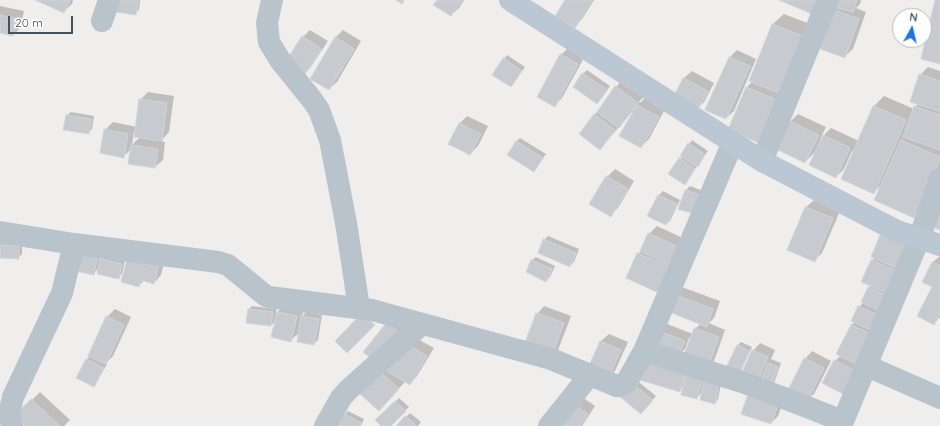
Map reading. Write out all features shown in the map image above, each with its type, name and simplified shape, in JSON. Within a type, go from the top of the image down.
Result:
[{"type":"main road","points":[[516,2],[762,161],[898,231],[940,245]]},
{"type":"street","points":[[102,21],[109,0]]},
{"type":"street","points":[[272,0],[268,23],[269,42],[280,60],[319,110],[330,140],[346,223],[359,308]]},
{"type":"street","points":[[762,161],[828,0]]},
{"type":"street","points":[[0,232],[74,244],[218,262],[228,265],[268,297],[314,304],[359,308],[422,324],[551,359],[589,376],[618,386],[626,383],[644,352],[733,142]]},
{"type":"street","points":[[644,352],[745,383],[842,424],[919,238],[940,179]]},
{"type":"street","points":[[12,426],[9,414],[13,397],[62,293],[74,244]]},
{"type":"street","points":[[326,426],[341,398],[348,390],[422,324]]},
{"type":"street","points":[[867,366],[940,398]]},
{"type":"street","points":[[549,426],[589,376]]},
{"type":"building","points":[[35,0],[70,0],[64,13]]},
{"type":"building","points":[[111,0],[138,0],[136,15],[109,11]]},
{"type":"building","points":[[396,0],[404,0],[402,4]]},
{"type":"building","points":[[437,0],[462,0],[451,16],[433,5]]},
{"type":"building","points":[[565,0],[592,0],[575,28],[555,16]]},
{"type":"building","points":[[779,0],[817,0],[812,14]]},
{"type":"building","points":[[832,0],[857,0],[853,12],[830,6]]},
{"type":"building","points":[[935,0],[940,0],[940,64],[921,59],[924,48],[932,48],[932,13]]},
{"type":"building","points":[[829,8],[859,19],[845,58],[815,47]]},
{"type":"building","points":[[0,15],[17,19],[13,36],[0,33]]},
{"type":"building","points":[[772,24],[805,37],[781,94],[749,81]]},
{"type":"building","points":[[302,36],[321,49],[303,77],[284,64]]},
{"type":"building","points":[[335,37],[354,49],[329,90],[310,79]]},
{"type":"building","points":[[560,54],[578,64],[555,107],[537,97]]},
{"type":"building","points":[[729,57],[750,66],[726,119],[705,110]]},
{"type":"building","points":[[503,58],[522,71],[511,87],[492,75]]},
{"type":"building","points":[[582,73],[607,90],[597,104],[573,87]]},
{"type":"building","points":[[919,74],[940,81],[940,111],[910,102]]},
{"type":"building","points":[[683,78],[708,91],[697,111],[673,98]]},
{"type":"building","points":[[615,86],[638,103],[619,128],[597,112]]},
{"type":"building","points":[[746,87],[782,102],[764,145],[728,130]]},
{"type":"building","points":[[139,99],[167,103],[162,141],[134,137]]},
{"type":"building","points":[[637,105],[659,117],[641,148],[619,136]]},
{"type":"building","points":[[873,106],[906,120],[874,194],[841,179]]},
{"type":"building","points":[[914,106],[940,115],[940,150],[903,137]]},
{"type":"building","points":[[594,114],[615,130],[600,150],[579,134]]},
{"type":"building","points":[[66,115],[91,119],[89,134],[63,130]]},
{"type":"building","points":[[789,121],[819,135],[805,163],[776,149]]},
{"type":"building","points":[[459,123],[481,134],[470,155],[448,144]]},
{"type":"building","points":[[104,129],[128,134],[124,158],[100,153]]},
{"type":"building","points":[[823,135],[850,148],[836,178],[809,165]]},
{"type":"building","points":[[901,140],[940,157],[914,218],[874,200]]},
{"type":"building","points":[[516,141],[543,158],[534,172],[507,155]]},
{"type":"building","points":[[688,143],[705,155],[698,167],[680,156]]},
{"type":"building","points":[[131,145],[158,149],[155,168],[128,164]]},
{"type":"building","points":[[679,158],[695,169],[685,185],[668,174]]},
{"type":"building","points":[[606,176],[628,189],[611,217],[589,204]]},
{"type":"building","points":[[685,190],[700,195],[694,214],[678,209]]},
{"type":"building","points":[[940,193],[940,230],[927,224]]},
{"type":"building","points":[[658,195],[677,204],[666,225],[647,216]]},
{"type":"building","points":[[805,207],[833,218],[815,262],[787,250]]},
{"type":"building","points":[[648,233],[680,248],[671,266],[640,251]]},
{"type":"building","points":[[880,235],[910,247],[901,270],[871,257]]},
{"type":"building","points":[[543,239],[576,253],[570,267],[538,253]]},
{"type":"building","points":[[0,245],[19,246],[19,259],[0,258]]},
{"type":"building","points":[[637,253],[672,268],[661,294],[626,278]]},
{"type":"building","points":[[75,254],[97,258],[94,275],[72,270]]},
{"type":"building","points":[[128,256],[159,264],[154,284],[141,280],[139,287],[121,282]]},
{"type":"building","points":[[100,259],[122,264],[119,279],[97,274]]},
{"type":"building","points":[[531,260],[552,269],[546,282],[526,272]]},
{"type":"building","points":[[871,260],[901,273],[892,295],[861,282]]},
{"type":"building","points":[[932,262],[940,266],[940,313],[934,325],[917,316],[932,287],[922,282]]},
{"type":"building","points":[[868,287],[891,298],[884,313],[861,302]]},
{"type":"building","points":[[670,293],[713,309],[707,327],[664,310]]},
{"type":"building","points":[[858,306],[882,317],[875,332],[851,321]]},
{"type":"building","points":[[248,309],[273,312],[271,326],[246,323]]},
{"type":"building","points":[[277,312],[297,316],[291,342],[271,337]]},
{"type":"building","points":[[362,313],[375,325],[347,353],[335,341]]},
{"type":"building","points":[[536,313],[564,323],[551,358],[523,348]]},
{"type":"building","points":[[106,316],[124,325],[106,364],[88,356]]},
{"type":"building","points":[[301,316],[319,319],[314,345],[297,342]]},
{"type":"building","points":[[387,322],[401,334],[377,363],[363,352]]},
{"type":"building","points":[[851,325],[873,335],[858,365],[836,354]]},
{"type":"building","points":[[694,328],[719,337],[707,369],[682,360]]},
{"type":"building","points":[[654,329],[685,341],[678,357],[647,345]]},
{"type":"building","points":[[600,341],[621,350],[608,379],[587,370]]},
{"type":"building","points":[[404,342],[427,356],[410,385],[387,371]]},
{"type":"building","points":[[737,345],[749,351],[737,378],[724,372]]},
{"type":"building","points":[[752,350],[768,357],[756,385],[740,377]]},
{"type":"building","points":[[804,358],[824,368],[807,402],[787,392]]},
{"type":"building","points":[[86,359],[104,368],[94,387],[76,378]]},
{"type":"building","points":[[834,360],[857,372],[845,395],[822,383]]},
{"type":"building","points":[[645,362],[685,373],[680,392],[640,380]]},
{"type":"building","points":[[768,363],[778,367],[770,388],[760,384]]},
{"type":"building","points":[[380,372],[399,389],[379,411],[360,394]]},
{"type":"building","points":[[686,375],[702,379],[697,399],[681,395]]},
{"type":"building","points":[[704,380],[719,383],[715,404],[700,400]]},
{"type":"building","points":[[630,382],[653,400],[641,414],[619,396]]},
{"type":"building","points":[[748,394],[778,405],[771,424],[741,414]]},
{"type":"building","points":[[31,399],[60,426],[25,426],[14,416]]},
{"type":"building","points":[[395,401],[406,411],[391,426],[381,426],[375,420]]},
{"type":"building","points":[[570,402],[588,414],[580,426],[554,426]]},
{"type":"building","points":[[344,414],[361,423],[360,426],[337,426]]},
{"type":"building","points":[[405,416],[417,426],[396,426]]}]
